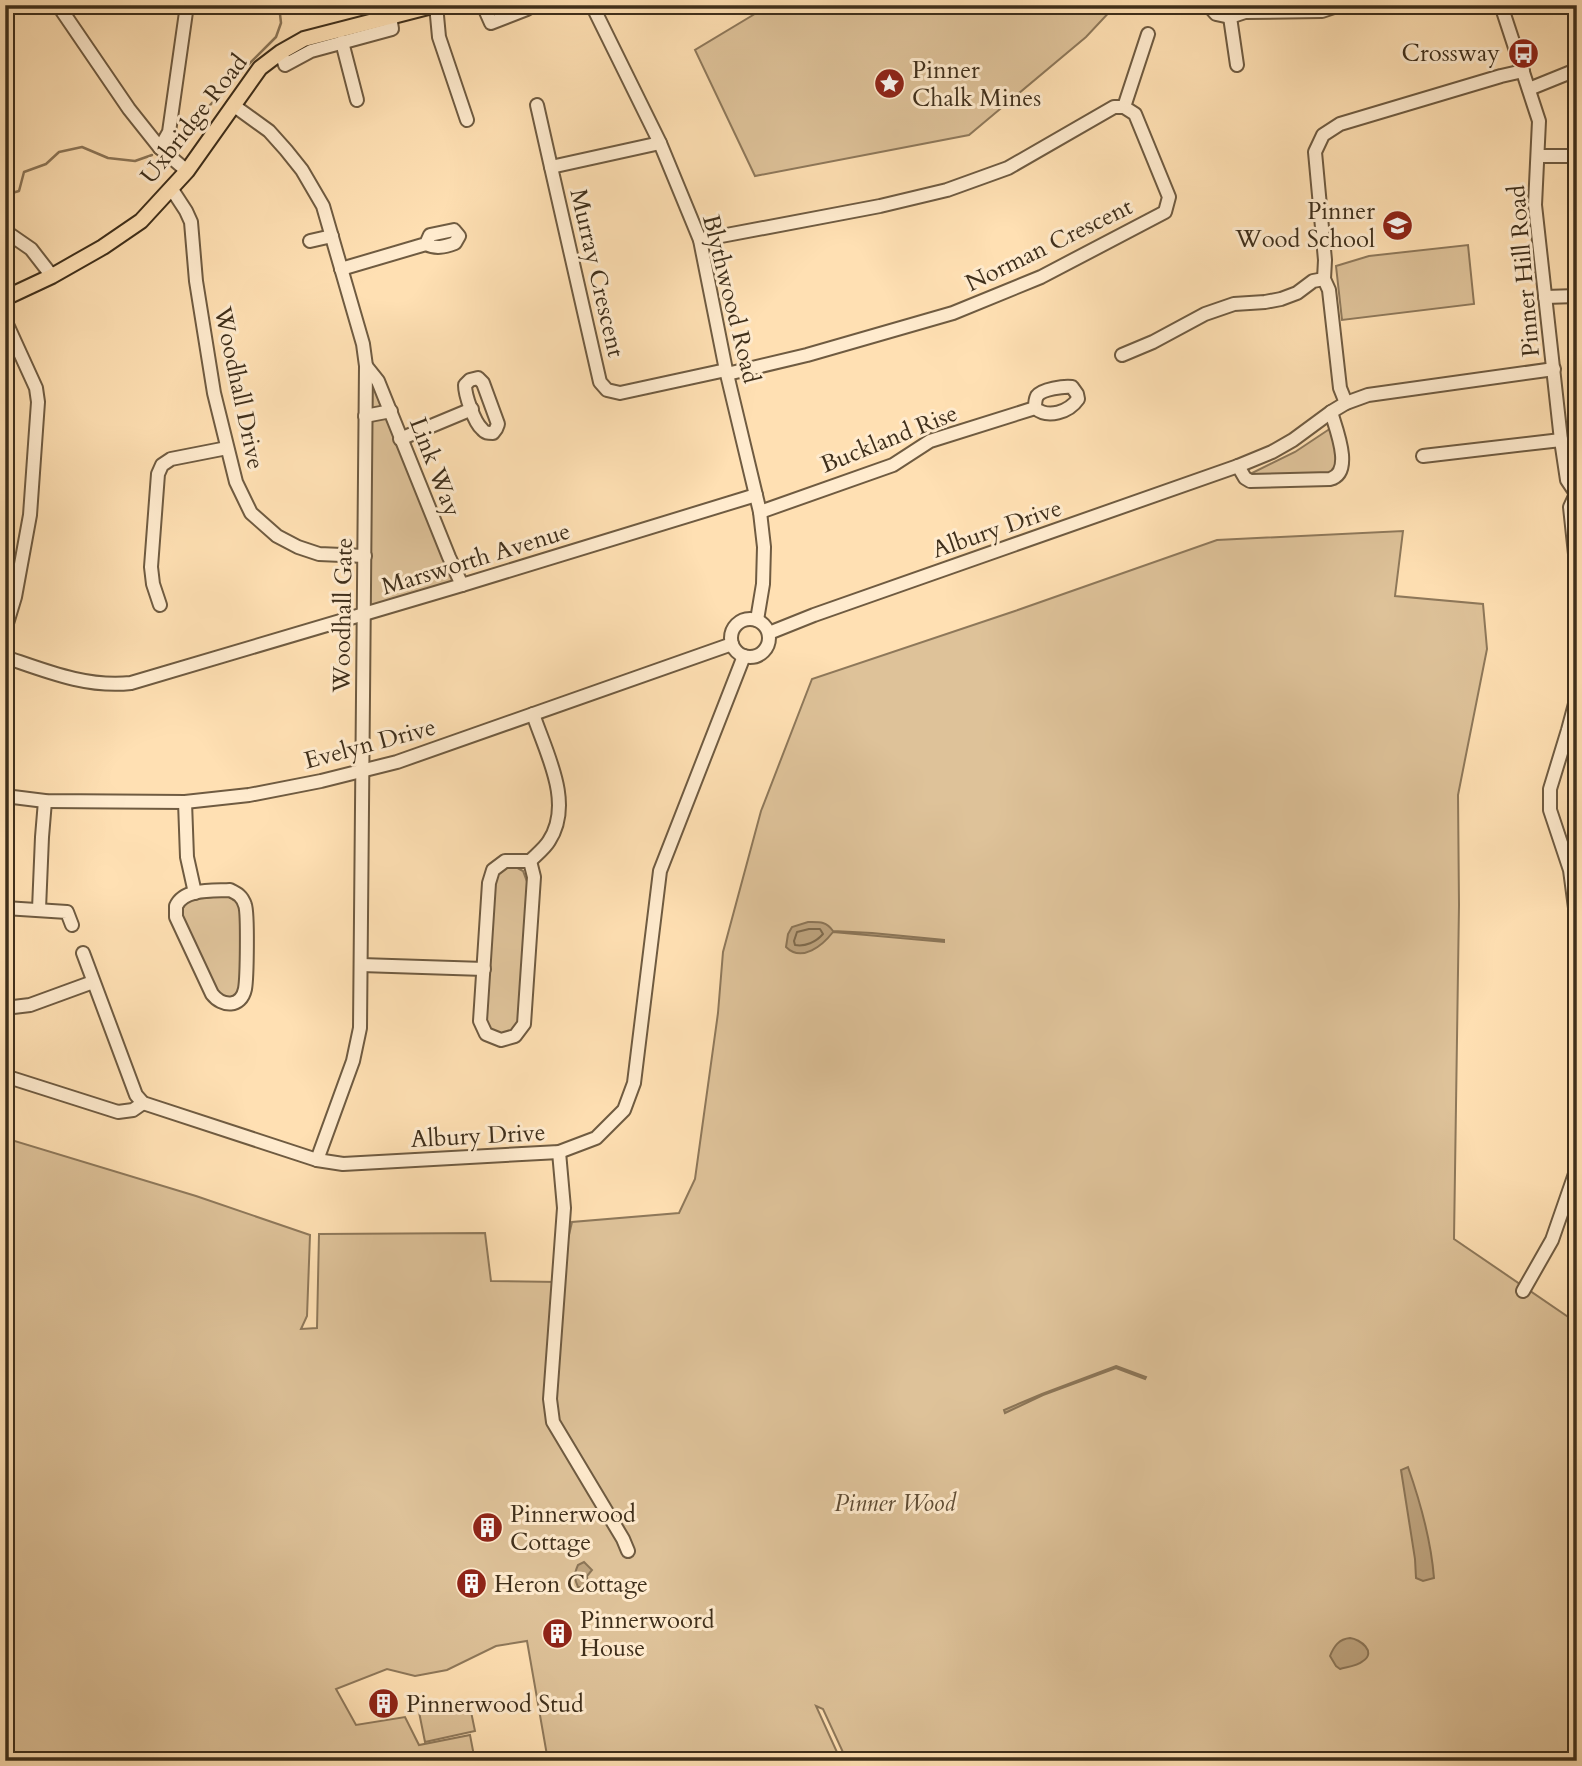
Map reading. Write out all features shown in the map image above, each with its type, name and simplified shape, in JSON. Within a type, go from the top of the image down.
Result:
[{"type":"main road","name":"Uxbridge Road","points":[[5,298],[103,247],[141,220],[187,171],[260,68],[281,52],[304,39],[436,5]]},
{"type":"street","points":[[58,5],[130,110],[160,148],[187,171]]},
{"type":"street","points":[[160,148],[169,132],[187,5]]},
{"type":"street","points":[[436,5],[439,37],[467,120]]},
{"type":"street","points":[[483,5],[491,23],[527,9]]},
{"type":"street","name":"Blythwood Road","points":[[592,5],[660,143],[700,240],[760,512],[764,547],[763,584],[757,620]]},
{"type":"street","points":[[1208,5],[1216,14],[1230,17],[1245,12],[1286,9],[1322,11],[1340,5]]},
{"type":"street","name":"Pinner Hill Road","points":[[1501,5],[1539,121],[1535,205],[1561,440],[1567,480],[1576,494]]},
{"type":"street","points":[[281,52],[285,65],[311,51],[392,29],[390,16]]},
{"type":"street","points":[[1230,17],[1237,65]]},
{"type":"street","points":[[700,240],[880,206],[947,190],[1008,168],[1114,107],[1124,107],[1143,37]]},
{"type":"street","points":[[342,43],[357,100]]},
{"type":"street","points":[[1346,403],[1340,388],[1329,290],[1324,279],[1325,260],[1315,152],[1323,135],[1340,124],[1523,71]]},
{"type":"street","points":[[1529,89],[1571,72]]},
{"type":"street","name":"Woodhall Gate","points":[[233,105],[269,131],[302,170],[323,206],[363,344],[366,366],[360,1028],[353,1060],[317,1160]]},
{"type":"street","name":"Murray Crescent","points":[[537,105],[600,382],[607,390],[620,393],[727,372]]},
{"type":"street","name":"Norman Crescent","points":[[727,372],[807,355],[953,313],[1041,277],[1165,212],[1169,197],[1135,114],[1124,107]]},
{"type":"street","name":"Murray Crescent","points":[[551,167],[660,143]]},
{"type":"street","points":[[1538,156],[1577,156]]},
{"type":"street","name":"Woodhall Drive","points":[[171,188],[191,222],[196,281],[214,393],[236,482],[251,513],[276,536],[298,547],[319,554],[365,556]]},
{"type":"street","points":[[5,231],[31,249],[52,275]]},
{"type":"street","points":[[310,241],[331,236]]},
{"type":"street","points":[[341,269],[426,244]]},
{"type":"street","points":[[1122,355],[1205,314],[1234,304],[1281,299],[1297,293],[1313,281],[1324,279]]},
{"type":"street","points":[[1545,297],[1577,296]]},
{"type":"street","points":[[5,320],[36,388],[38,402],[30,515],[15,597],[5,630]]},
{"type":"street","name":"Link Way","points":[[366,366],[378,381],[462,585]]},
{"type":"street","name":"Albury Drive","points":[[769,633],[1272,453],[1331,412],[1368,395],[1554,369]]},
{"type":"street","name":"Buckland Rise","points":[[760,512],[893,465],[930,441],[1035,408]]},
{"type":"street","points":[[400,439],[472,409]]},
{"type":"street","points":[[365,416],[391,411]]},
{"type":"street","points":[[1238,466],[1250,481],[1336,477],[1341,473],[1343,460],[1331,412]]},
{"type":"street","points":[[1423,456],[1561,440]]},
{"type":"street","points":[[160,605],[151,567],[158,474],[162,465],[171,459],[227,448]]},
{"type":"street","points":[[1576,494],[1570,507],[1577,573]]},
{"type":"street","name":"Marsworth Avenue","points":[[5,657],[76,680],[122,684],[364,615],[756,495]]},
{"type":"street","points":[[745,619],[757,620],[769,633],[770,639],[766,650],[756,656],[744,656],[738,653],[731,637],[735,626],[745,619]]},
{"type":"street","name":"Evelyn Drive","points":[[5,796],[45,801],[185,802],[249,795],[321,781],[397,762],[732,644]]},
{"type":"street","name":"Albury Drive","points":[[143,1103],[317,1160],[343,1164],[559,1152],[596,1138],[624,1110],[634,1083],[660,871],[744,656]]},
{"type":"street","points":[[1577,689],[1550,789],[1550,810],[1573,870],[1577,923]]},
{"type":"street","points":[[530,861],[534,877],[524,1024],[515,1036],[501,1040],[486,1034],[480,1021],[489,883],[493,870],[505,861],[530,861],[550,841],[559,816],[559,788],[533,714]]},
{"type":"street","points":[[39,909],[45,801]]},
{"type":"street","points":[[185,802],[187,857],[195,893]]},
{"type":"street","points":[[230,890],[240,895],[247,907],[245,988],[243,996],[236,1002],[226,1004],[218,1001],[212,994],[176,917],[176,906],[186,895],[195,893],[230,890]]},
{"type":"street","points":[[5,908],[66,912],[72,925]]},
{"type":"street","points":[[5,1076],[118,1112],[133,1110],[143,1103],[136,1094],[83,953]]},
{"type":"street","points":[[361,965],[484,969]]},
{"type":"street","points":[[5,1008],[30,1005],[93,982]]},
{"type":"street","points":[[559,1152],[564,1208],[550,1399],[553,1422],[628,1551]]},
{"type":"street","points":[[1523,1292],[1552,1240],[1577,1168]]},
{"type":"green space","points":[[762,5],[1116,5],[1086,37],[969,135],[755,176],[695,50],[763,9]]},
{"type":"green space","points":[[1468,245],[1474,304],[1342,320],[1336,266],[1369,256]]},
{"type":"green space","points":[[366,366],[462,585],[364,615]]},
{"type":"green space","points":[[1331,428],[1340,462],[1331,474],[1253,476],[1252,473],[1295,452]]},
{"type":"green space","name":"Pinner Wood","points":[[1403,531],[1395,596],[1483,604],[1487,649],[1458,795],[1454,1239],[1577,1323],[1577,1761],[847,1761],[823,1709],[816,1706],[841,1761],[548,1761],[527,1641],[496,1646],[447,1670],[415,1676],[387,1669],[336,1689],[356,1725],[405,1717],[419,1745],[470,1735],[475,1761],[5,1761],[5,1138],[196,1196],[310,1235],[307,1316],[301,1329],[317,1328],[319,1234],[485,1233],[491,1281],[558,1282],[572,1222],[679,1213],[695,1179],[718,1013],[723,952],[761,811],[812,679],[1217,540]]},
{"type":"green space","points":[[512,865],[523,871],[529,887],[520,1023],[513,1033],[501,1036],[490,1031],[485,1021],[494,878],[500,870]]},
{"type":"green space","points":[[230,895],[242,905],[241,990],[232,1000],[216,994],[180,914],[187,900]]},
{"type":"green space","points":[[469,1702],[475,1731],[425,1742],[419,1712]]},
{"type":"water","points":[[808,922],[825,924],[833,931],[944,942],[833,932],[824,942],[805,953],[786,947],[792,927]]},
{"type":"water","points":[[1116,1366],[1146,1377],[1145,1379],[1116,1368],[1043,1395],[1005,1413],[1004,1410]]},
{"type":"water","points":[[1408,1467],[1425,1522],[1433,1564],[1434,1578],[1423,1581],[1416,1578],[1401,1470]]},
{"type":"water","points":[[584,1562],[592,1570],[587,1576],[588,1587],[578,1587],[576,1571],[578,1565]]},
{"type":"water","points":[[1350,1638],[1366,1646],[1368,1654],[1361,1663],[1340,1669],[1330,1656],[1337,1644]]},
{"type":"waterway","points":[[176,139],[276,37],[281,23],[279,5]]},
{"type":"waterway","points":[[5,195],[19,191],[24,172],[46,164],[59,152],[82,147],[108,158],[135,161],[152,155]]},
{"type":"place","name":"Crossway","points":[[1523,53]]},
{"type":"place","name":"Pinner Chalk Mines","points":[[889,84]]},
{"type":"place","name":"Pinner Wood School","points":[[1398,225]]},
{"type":"place","name":"Pinnerwood Cottage","points":[[487,1528]]},
{"type":"place","name":"Heron Cottage","points":[[471,1584]]},
{"type":"place","name":"Pinnerwoord House","points":[[557,1634]]},
{"type":"place","name":"Pinnerwood Stud","points":[[383,1704]]}]
